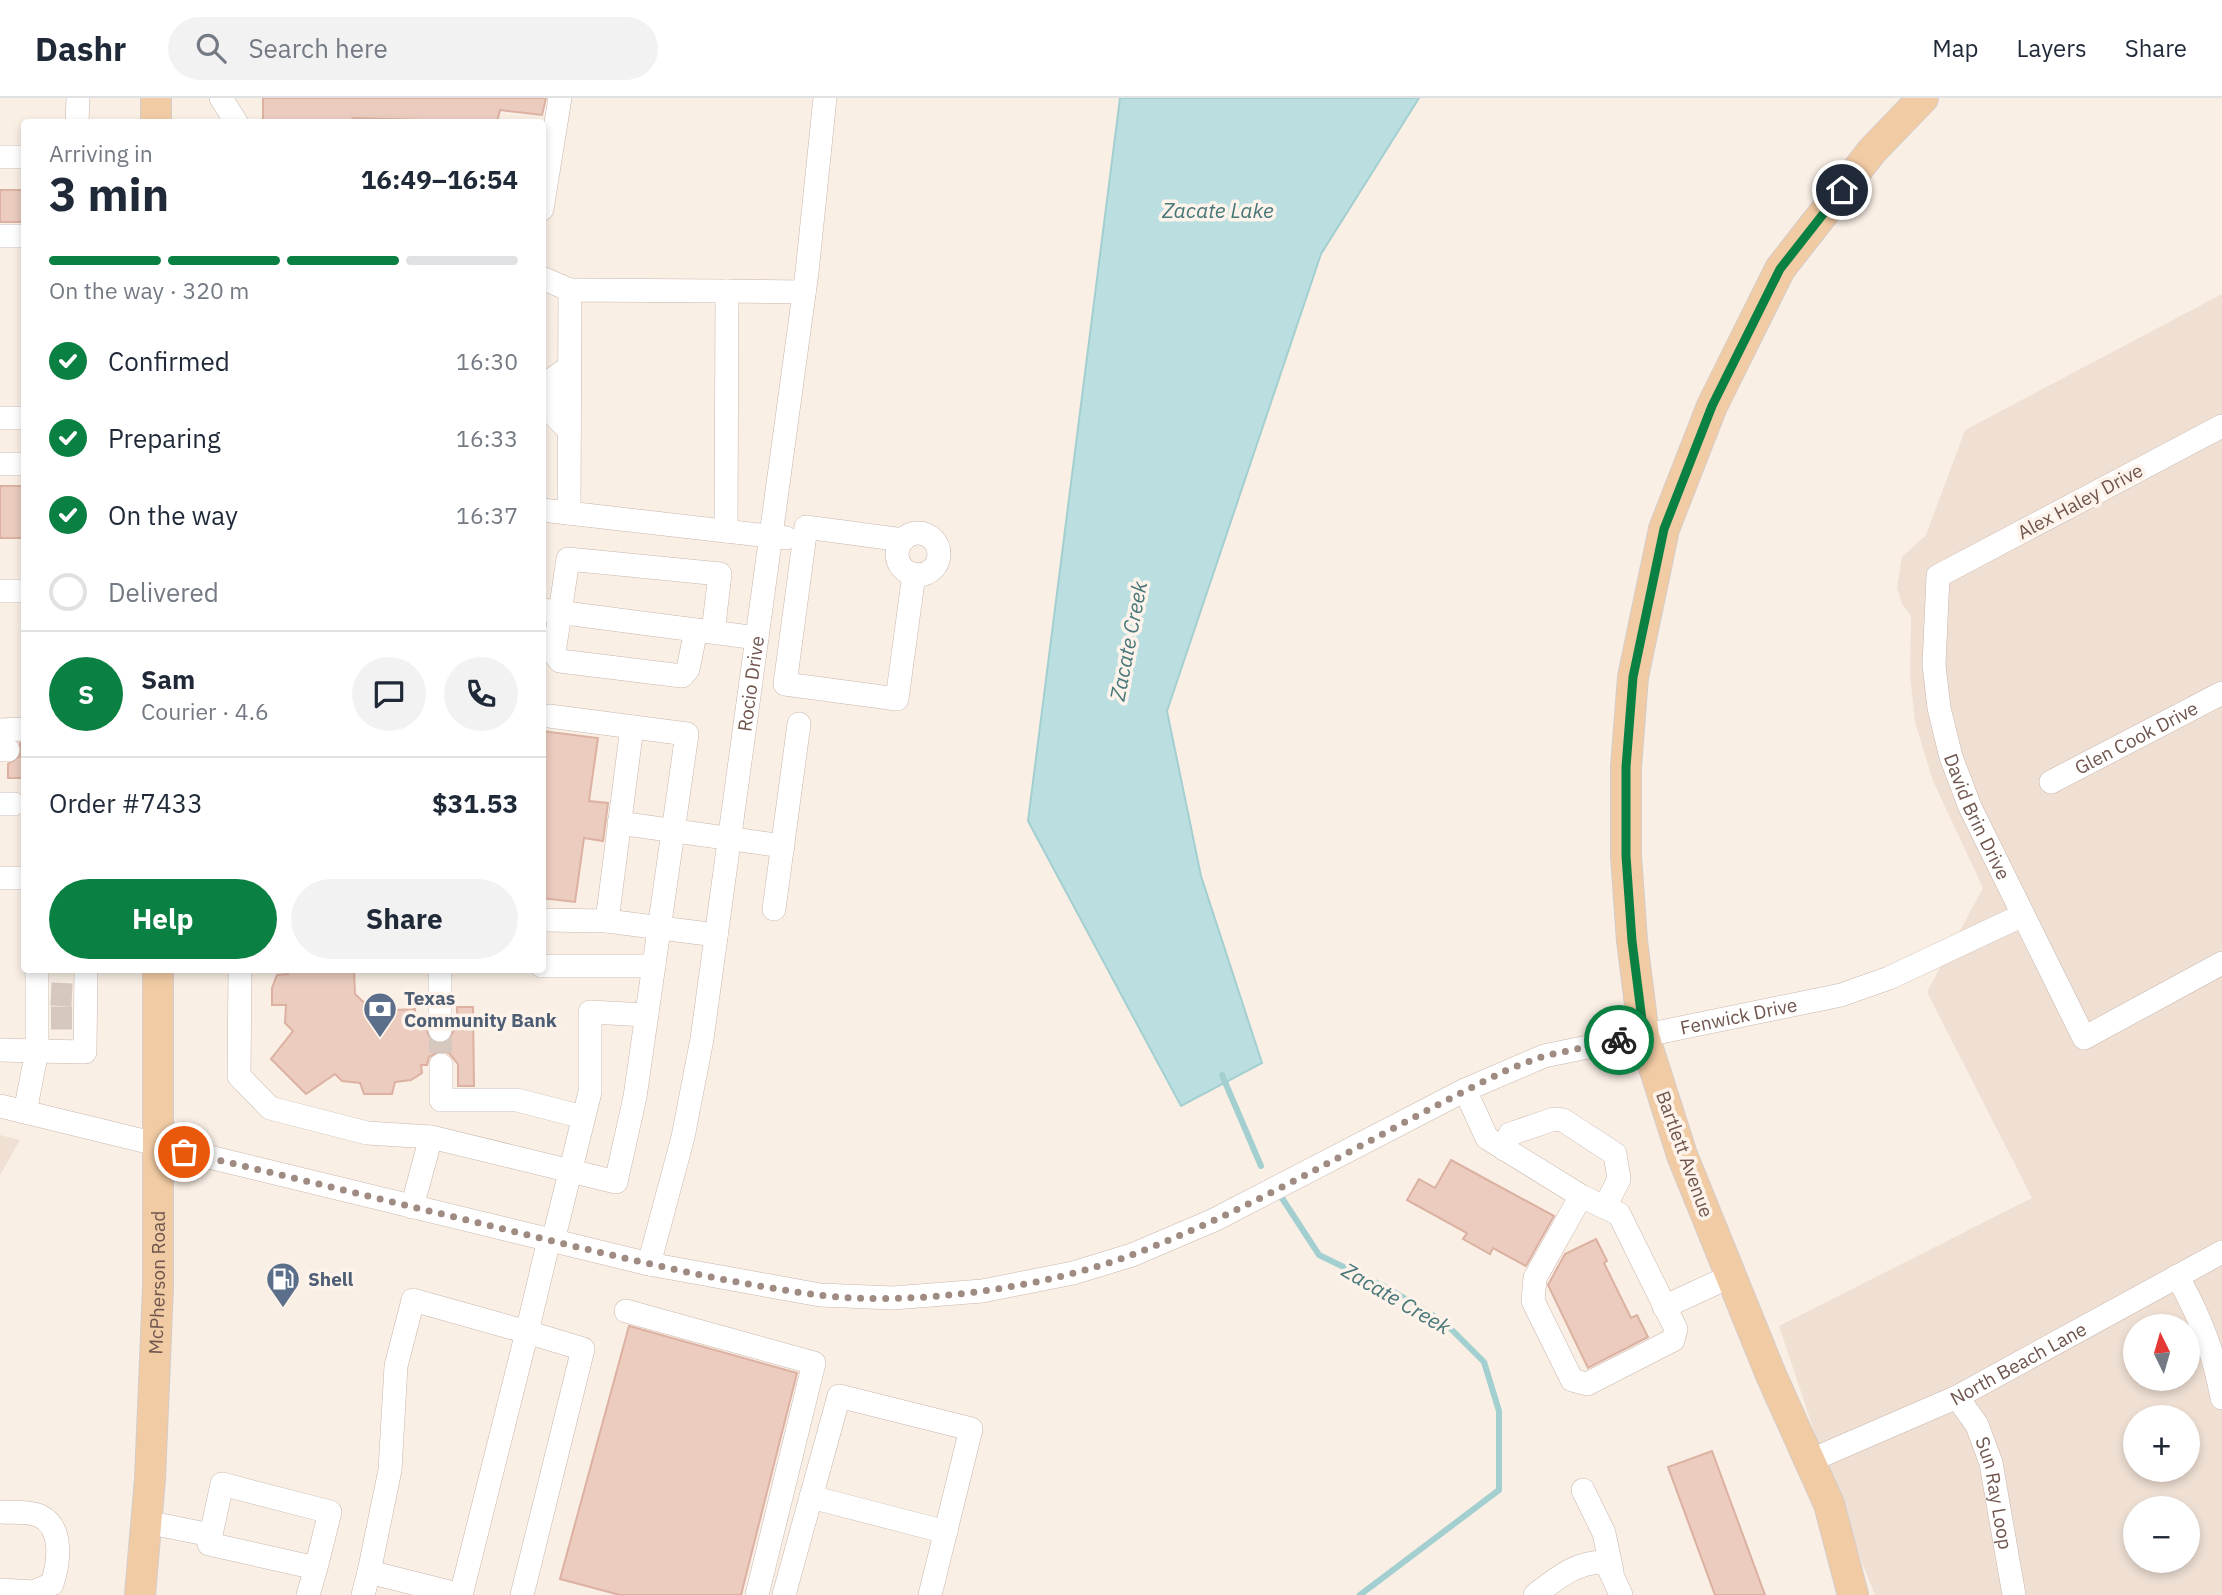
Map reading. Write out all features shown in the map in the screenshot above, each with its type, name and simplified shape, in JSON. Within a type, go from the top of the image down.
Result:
[{"type":"main road","points":[[156,98],[156,119]]},
{"type":"main road","name":"Bartlett Avenue","points":[[1853,1595],[1829,1504],[1682,1155],[1644,1036],[1631,929],[1626,767],[1633,677],[1664,529],[1712,406],[1780,269],[1872,151],[1923,98]]},
{"type":"main road","name":"McPherson Road","points":[[140,1595],[150,1479],[158,1287],[158,973]]},
{"type":"street","points":[[77,119],[78,98]]},
{"type":"street","points":[[221,98],[235,119]]},
{"type":"street","points":[[237,119],[238,98]]},
{"type":"street","points":[[546,184],[560,98]]},
{"type":"street","name":"Rocio Drive","points":[[649,1264],[683,1137],[702,1039],[804,292],[825,98]]},
{"type":"street","points":[[0,157],[21,157]]},
{"type":"street","points":[[0,236],[21,236]]},
{"type":"street","points":[[0,246],[21,246]]},
{"type":"street","points":[[546,280],[570,290],[804,292]]},
{"type":"street","points":[[569,513],[570,290]]},
{"type":"street","points":[[726,531],[727,292]]},
{"type":"street","points":[[0,418],[21,418]]},
{"type":"street","name":"Alex Haley Drive","points":[[1938,576],[2222,426]]},
{"type":"street","points":[[0,464],[21,464]]},
{"type":"street","points":[[546,510],[804,540]]},
{"type":"street","points":[[902,540],[898,560],[907,571],[914,574],[933,569],[939,557],[937,544],[921,533],[902,540],[806,527],[785,684],[897,699],[914,574]]},
{"type":"street","points":[[568,559],[720,574],[705,631],[688,669],[682,676],[560,661],[554,653],[552,612],[568,559]]},
{"type":"street","name":"David Brin Drive","points":[[1938,576],[1934,665],[1951,757],[1970,807],[2084,1038],[2222,963]]},
{"type":"street","points":[[0,591],[21,591]]},
{"type":"street","points":[[552,612],[757,638]]},
{"type":"street","name":"Glen Cook Drive","points":[[2051,782],[2222,693]]},
{"type":"street","points":[[240,973],[239,1076],[270,1108],[367,1133],[431,1137],[616,1182],[635,1097],[687,734],[549,716]]},
{"type":"street","points":[[775,909],[799,724]]},
{"type":"street","points":[[607,921],[632,727]]},
{"type":"street","points":[[3,743],[21,731]]},
{"type":"street","points":[[620,823],[783,846]]},
{"type":"street","points":[[0,878],[21,878]]},
{"type":"street","name":"Fenwick Drive","points":[[0,1106],[649,1264],[820,1295],[893,1298],[982,1291],[1060,1276],[1132,1255],[1214,1220],[1465,1090],[1544,1056],[1841,995],[1889,978],[2023,915]]},
{"type":"street","points":[[546,920],[607,921],[716,935]]},
{"type":"street","points":[[546,966],[654,966]]},
{"type":"street","points":[[0,1050],[85,1052],[61,1018],[62,995],[40,973]]},
{"type":"street","points":[[25,1112],[37,1051],[61,1018],[62,995],[83,973]]},
{"type":"street","points":[[440,973],[440,1030]]},
{"type":"street","points":[[369,1572],[461,1595],[590,1092],[590,1012],[647,1015]]},
{"type":"street","points":[[441,1065],[441,1100],[517,1101],[583,1117]]},
{"type":"street","points":[[1465,1090],[1487,1138],[1581,1196],[1619,1214],[1676,1329],[1673,1340],[1587,1384],[1572,1380],[1533,1301],[1535,1278],[1581,1196]]},
{"type":"street","points":[[1504,1149],[1510,1134],[1554,1119],[1563,1120],[1615,1154],[1619,1179],[1605,1207]]},
{"type":"street","points":[[412,1207],[431,1137]]},
{"type":"street","name":"North Beach Lane","points":[[1809,1461],[1957,1397],[2222,1252]]},
{"type":"street","points":[[1664,1307],[1731,1276]]},
{"type":"street","points":[[2177,1276],[2200,1315],[2215,1360],[2222,1398]]},
{"type":"street","points":[[363,1595],[390,1471],[396,1366],[413,1300],[583,1349],[522,1595]]},
{"type":"street","points":[[626,1311],[814,1363],[757,1595]]},
{"type":"street","points":[[784,1595],[839,1395],[971,1429],[935,1589]]},
{"type":"street","name":"Sun Ray Loop","points":[[1957,1397],[1977,1425],[1991,1463],[2014,1595]]},
{"type":"street","points":[[308,1595],[318,1560],[330,1512],[222,1484],[209,1544],[318,1560]]},
{"type":"street","points":[[1583,1490],[1604,1533],[1612,1571],[1621,1595]]},
{"type":"street","points":[[811,1497],[946,1532]]},
{"type":"street","points":[[0,1512],[39,1516],[52,1526],[57,1536],[52,1584],[33,1592],[0,1590]]},
{"type":"street","points":[[146,1522],[211,1535]]},
{"type":"street","points":[[1535,1595],[1569,1570],[1592,1561],[1606,1562],[1612,1571]]},
{"type":"shaded area","points":[[2222,294],[2222,1595],[1875,1595],[1837,1500],[1779,1326],[2032,1198],[1927,992],[1983,888],[1933,781],[1915,722],[1910,675],[1911,616],[1902,604],[1897,588],[1902,557],[1926,535],[1965,430]]},
{"type":"shaded area","points":[[0,1135],[20,1140],[0,1175]]},
{"type":"water","name":"Zacate Lake","points":[[1120,98],[1419,98],[1321,254],[1167,711],[1201,876],[1262,1063],[1181,1106],[1028,821]]},
{"type":"building","points":[[263,98],[546,98],[542,115],[500,110],[498,119],[263,119]]},
{"type":"building","points":[[0,190],[21,190],[21,222],[0,222]]},
{"type":"building","points":[[0,486],[21,486],[21,538],[0,538]]},
{"type":"building","points":[[546,732],[598,738],[589,801],[608,803],[603,841],[584,838],[575,902],[546,898]]},
{"type":"building","points":[[21,743],[21,778],[8,778],[8,764],[20,756]]},
{"type":"building","name":"Texas Community Bank","points":[[354,973],[355,994],[373,1011],[415,1009],[416,1021],[426,1029],[432,1042],[439,1044],[448,1042],[454,1030],[457,1030],[457,1007],[473,1007],[474,1086],[458,1086],[458,1064],[449,1053],[440,1051],[429,1057],[427,1065],[421,1065],[422,1073],[411,1080],[395,1082],[392,1094],[364,1094],[360,1083],[342,1081],[335,1074],[306,1094],[271,1059],[293,1031],[285,1023],[286,1005],[272,1005],[272,988],[277,975]]},
{"type":"building","points":[[1451,1160],[1554,1216],[1526,1266],[1493,1248],[1490,1254],[1463,1239],[1467,1233],[1407,1200],[1419,1179],[1435,1188]]},
{"type":"building","points":[[1596,1239],[1607,1261],[1604,1263],[1631,1318],[1637,1315],[1648,1337],[1588,1368],[1548,1285],[1565,1254]]},
{"type":"building","points":[[629,1326],[797,1373],[741,1595],[620,1595],[560,1579]]},
{"type":"building","points":[[1712,1451],[1765,1595],[1715,1595],[1668,1467]]},
{"type":"waterway","name":"Zacate Creek","points":[[1222,1075],[1261,1166]]},
{"type":"waterway","name":"Zacate Creek","points":[[1280,1195],[1319,1255],[1389,1289],[1444,1322],[1484,1362],[1499,1411],[1499,1490],[1360,1595]]},
{"type":"tunnel","points":[[51,994],[72,995]]},
{"type":"tunnel","points":[[51,1018],[72,1018]]},
{"type":"tunnel","points":[[440,1030],[441,1065]]},
{"type":"way so far","points":[[184,1152],[649,1264],[820,1295],[893,1298],[982,1291],[1073,1273],[1132,1255],[1214,1220],[1509,1069],[1544,1056],[1619,1040]]},
{"type":"place","name":"Texas Community Bank","points":[[380,1039]]},
{"type":"place","name":"Shell","points":[[283,1309]]},
{"type":"route","points":[[1619,1040],[1644,1036],[1632,941],[1626,856],[1626,767],[1633,677],[1664,529],[1712,406],[1780,269],[1842,190]]}]
